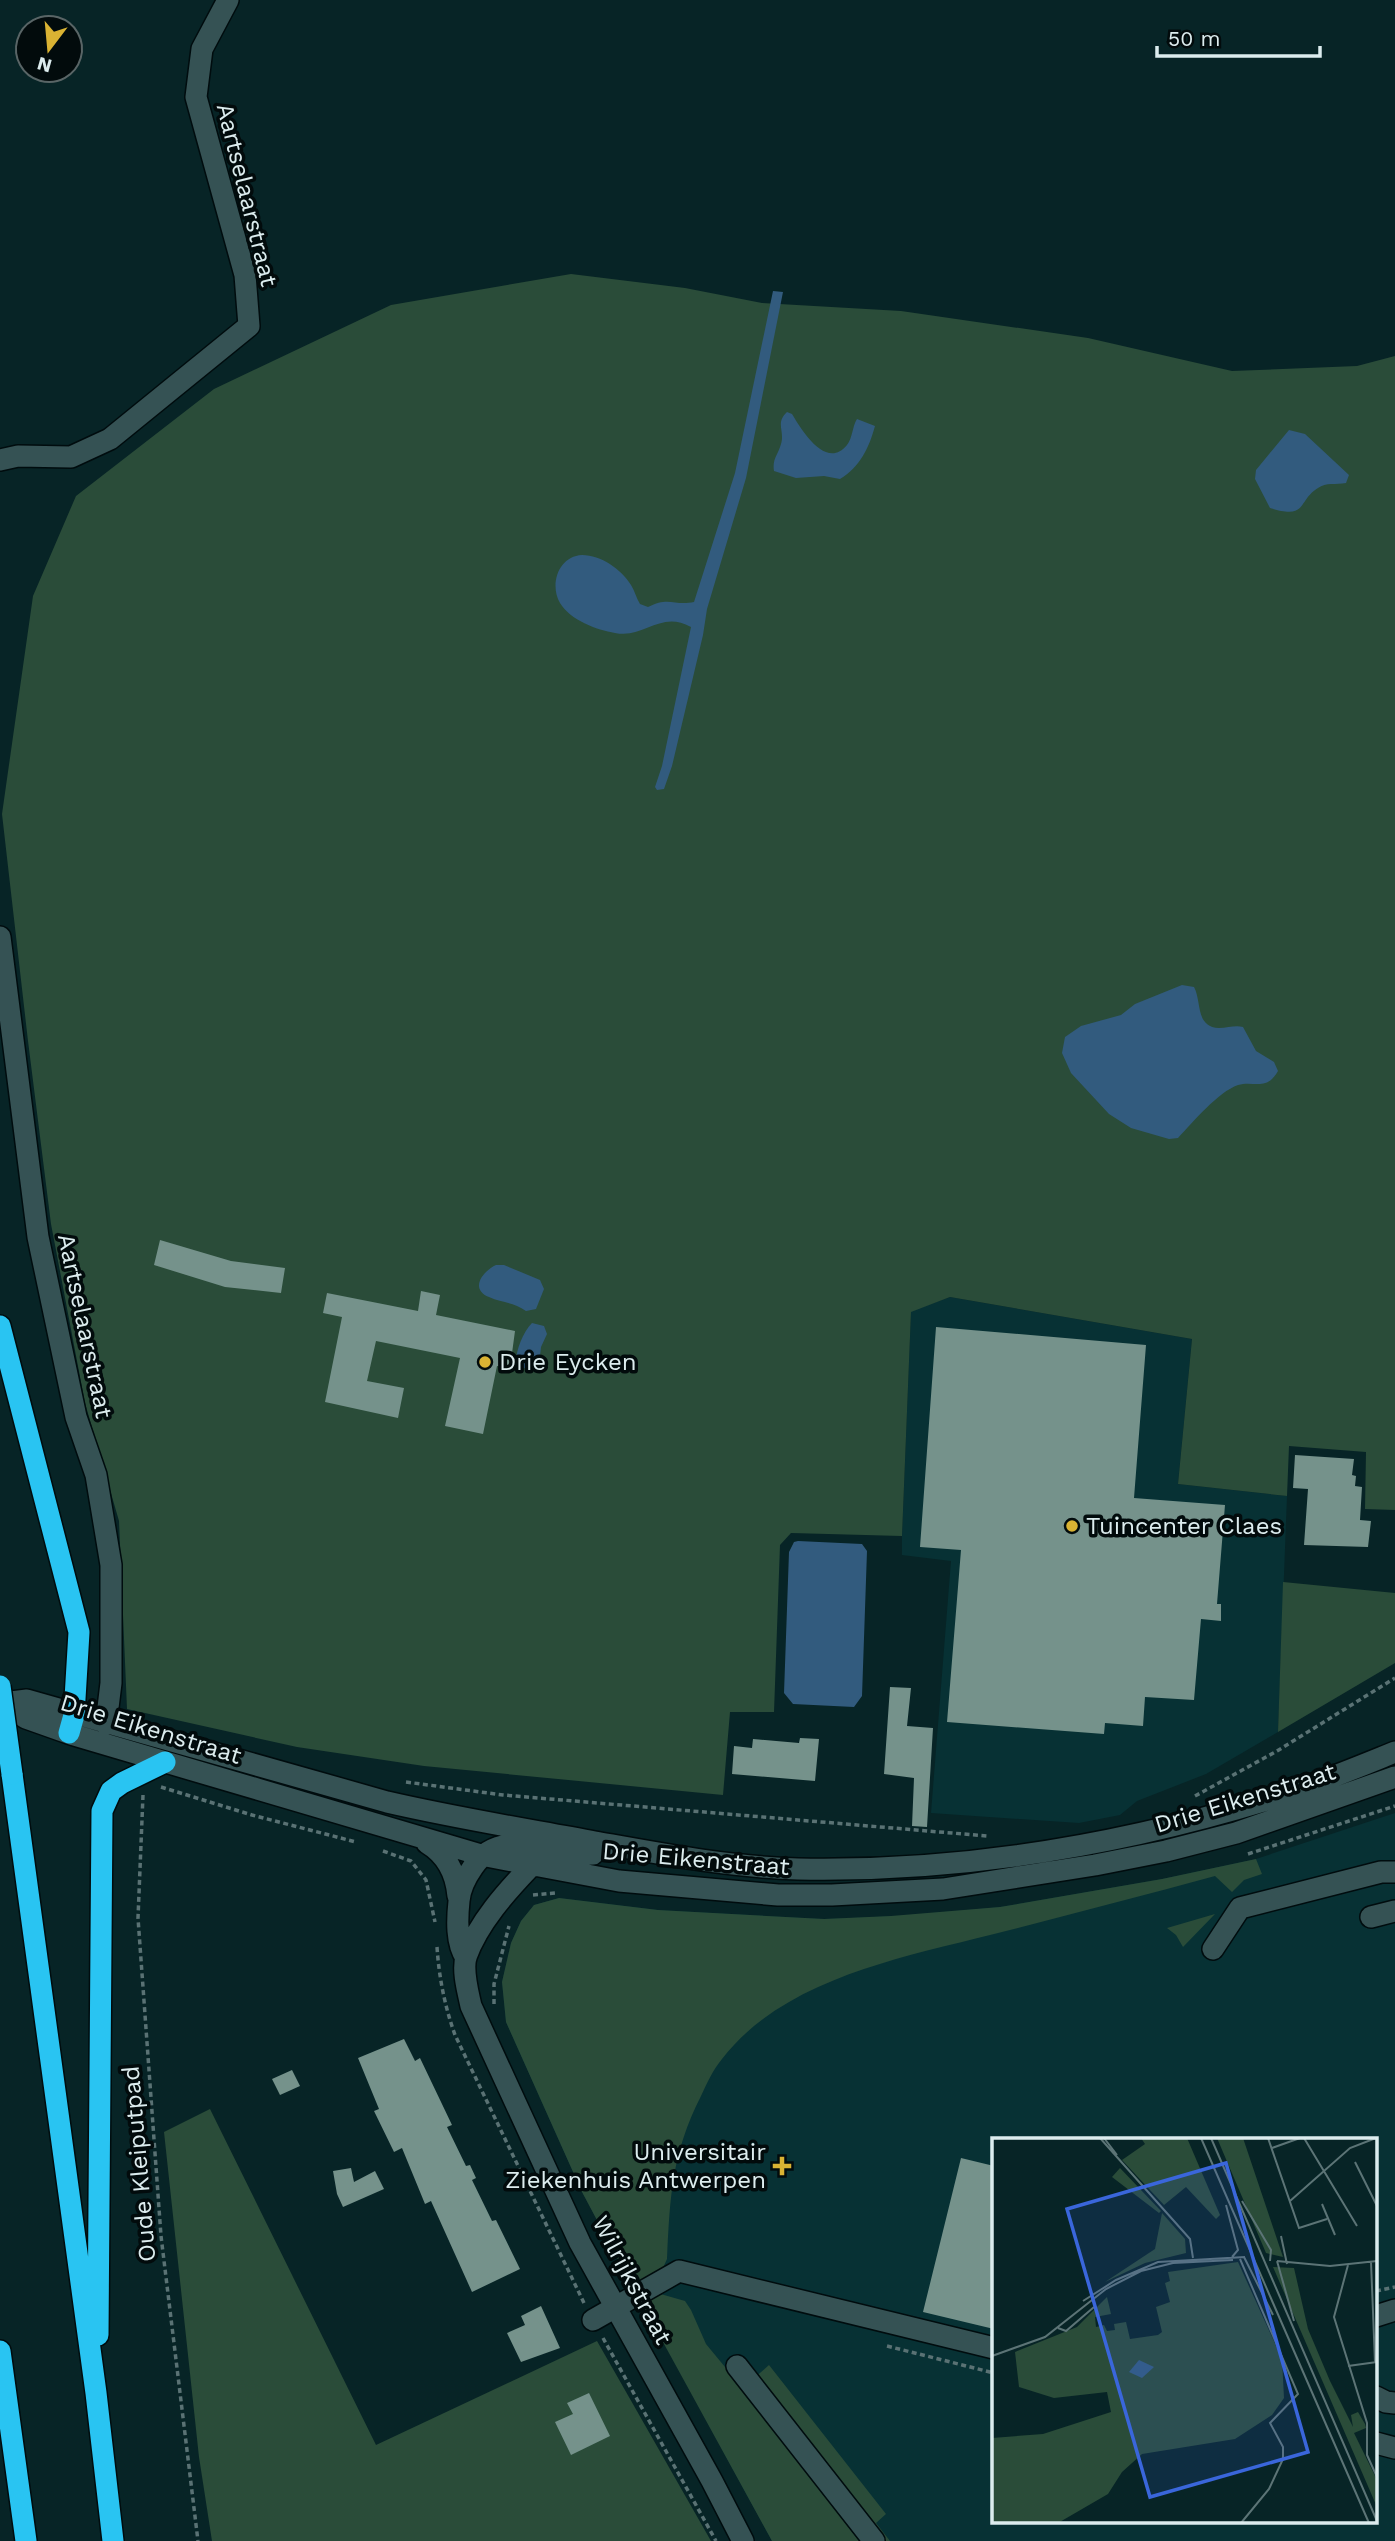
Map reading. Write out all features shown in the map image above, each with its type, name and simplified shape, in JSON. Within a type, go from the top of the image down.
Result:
[{"type":"highway","points":[[0,1326],[79,1632],[72,1724]]},
{"type":"highway","points":[[1,1697],[96,2393],[113,2541]]},
{"type":"highway","points":[[96,2393],[100,2288],[102,1811],[111,1791],[121,1783],[165,1762]]},
{"type":"highway","points":[[0,2351],[26,2541]]},
{"type":"street","name":"Aartselaarstraat","points":[[0,460],[18,456],[71,457],[110,439],[248,326],[245,275],[196,97],[202,50],[228,0]]},
{"type":"street","name":"Aartselaarstraat","points":[[0,937],[38,1237],[76,1417],[96,1475],[111,1565],[111,1683],[106,1724]]},
{"type":"street","name":"Drie Eikenstraat","points":[[1,1697],[27,1700],[72,1724],[165,1762],[481,1855],[531,1866],[643,1883],[778,1895],[891,1893],[943,1889],[1018,1878],[1189,1845],[1236,1833],[1389,1784]]},
{"type":"street","name":"Drie Eikenstraat","points":[[72,1724],[106,1724],[438,1814],[703,1861],[797,1869],[897,1868],[1000,1847],[1098,1841],[1269,1800],[1395,1752]]},
{"type":"street","name":"Wilrijkstraat","points":[[416,1836],[441,1851],[456,1878],[459,1948],[466,1958],[466,1982],[471,2006],[580,2243],[743,2541]]},
{"type":"street","points":[[481,1855],[505,1844],[590,1855],[622,1847]]},
{"type":"street","points":[[1000,1847],[1018,1878]]},
{"type":"street","name":"Wilrijkstraat","points":[[459,1899],[464,1879],[481,1855]]},
{"type":"street","points":[[466,1958],[491,1913],[531,1866]]},
{"type":"street","points":[[1213,1949],[1240,1908],[1381,1872],[1395,1871]]},
{"type":"street","points":[[1371,1917],[1395,1911]]},
{"type":"street","points":[[593,2320],[679,2271],[992,2348]]},
{"type":"street","points":[[737,2366],[874,2541]]},
{"type":"street","points":[[1378,2398],[1395,2403]]},
{"type":"street","points":[[1378,2444],[1395,2448]]},
{"type":"path","points":[[1193,1798],[1277,1751],[1395,1678]]},
{"type":"path","name":"Oude Kleiputpad","points":[[143,1782],[138,1918],[161,2236],[198,2541]]},
{"type":"path","points":[[406,1782],[503,1795],[1000,1847]]},
{"type":"path","points":[[155,1786],[364,1845]]},
{"type":"path","points":[[376,1848],[411,1861],[426,1880]]},
{"type":"path","points":[[527,1902],[534,1896]]},
{"type":"path","points":[[495,2013],[494,1984],[502,1947],[514,1918]]},
{"type":"shaded area","points":[[950,1297],[1192,1339],[1178,1484],[1287,1496],[1278,1732],[1206,1774],[1137,1801],[1120,1815],[1079,1823],[931,1813],[951,1561],[902,1555],[902,1536],[911,1311]]},
{"type":"shaded area","name":"Universitair Ziekenhuis Antwerpen","points":[[1395,1813],[1395,2541],[772,2541],[582,2192],[506,2022],[502,1982],[511,1943],[521,1921],[534,1905],[559,1898],[658,1910],[824,1919],[1000,1907],[1162,1879],[1256,1859]]},
{"type":"green space","name":"Drie Eycken","points":[[571,274],[685,288],[762,303],[901,311],[1088,338],[1232,371],[1357,366],[1395,356],[1395,1510],[1365,1509],[1366,1452],[1289,1446],[1287,1496],[1178,1484],[1192,1339],[950,1297],[911,1312],[902,1536],[791,1533],[780,1545],[774,1712],[730,1712],[723,1795],[424,1766],[297,1747],[127,1709],[119,1521],[85,1403],[51,1224],[2,814],[33,596],[76,496],[214,389],[391,305]]},
{"type":"green space","points":[[1283,1582],[1395,1593],[1395,1663],[1278,1732]]},
{"type":"green space","points":[[1256,1859],[1262,1874],[1244,1880],[1232,1892],[1215,1876],[891,1961],[852,1973],[780,2008],[749,2031],[722,2059],[710,2077],[691,2117],[678,2156],[671,2195],[667,2259],[662,2270],[632,2286],[582,2192],[506,2022],[502,1982],[511,1943],[521,1921],[534,1905],[559,1898],[658,1910],[824,1919],[891,1916],[1000,1907],[1162,1879]]},
{"type":"green space","points":[[1215,1914],[1183,1947],[1176,1935],[1167,1928]]},
{"type":"green space","points":[[210,2109],[376,2445],[597,2341],[711,2541],[212,2541],[199,2457],[164,2132]]},
{"type":"green space","points":[[657,2293],[685,2301],[706,2344],[859,2541],[772,2541],[641,2302]]},
{"type":"green space","points":[[769,2365],[886,2514],[876,2523],[890,2541],[879,2541],[753,2379]]},
{"type":"water","points":[[773,291],[783,292],[746,478],[707,609],[672,766],[664,789],[657,790],[655,787],[662,766],[691,627],[670,622],[626,634],[592,627],[564,609],[557,596],[556,580],[558,572],[567,560],[582,555],[589,556],[603,560],[622,574],[640,604],[648,607],[661,602],[694,602],[735,473]]},
{"type":"water","points":[[787,412],[792,414],[815,445],[831,453],[839,452],[847,445],[857,419],[875,426],[863,456],[853,469],[840,479],[824,476],[796,478],[774,471],[782,439],[781,424]]},
{"type":"water","points":[[1289,430],[1305,434],[1349,475],[1346,483],[1321,486],[1311,493],[1300,507],[1291,512],[1270,508],[1255,479],[1256,470]]},
{"type":"water","points":[[1182,985],[1194,987],[1200,1013],[1206,1023],[1219,1028],[1243,1027],[1256,1051],[1274,1062],[1278,1071],[1264,1083],[1238,1085],[1230,1089],[1206,1108],[1178,1138],[1169,1139],[1131,1128],[1109,1114],[1071,1073],[1062,1053],[1065,1037],[1081,1026],[1121,1015],[1135,1004]]},
{"type":"water","points":[[496,1265],[504,1265],[540,1280],[544,1289],[536,1309],[526,1311],[483,1294],[480,1280]]},
{"type":"water","points":[[532,1323],[544,1326],[547,1334],[541,1347],[539,1365],[527,1369],[516,1362],[516,1357],[523,1336]]},
{"type":"water","points":[[794,1542],[862,1544],[867,1551],[862,1696],[854,1707],[793,1704],[784,1693],[789,1552]]},
{"type":"building","points":[[160,1240],[231,1261],[285,1268],[281,1293],[225,1287],[154,1265]]},
{"type":"building","name":"Drie Eycken","points":[[421,1291],[440,1295],[436,1315],[515,1331],[510,1368],[497,1366],[483,1434],[445,1426],[460,1358],[376,1341],[367,1381],[404,1388],[398,1418],[325,1402],[342,1317],[323,1313],[327,1293],[418,1311]]},
{"type":"building","name":"Tuincenter Claes","points":[[936,1327],[1146,1345],[1134,1498],[1225,1505],[1217,1604],[1221,1604],[1221,1621],[1201,1619],[1194,1700],[1145,1697],[1143,1726],[1105,1723],[1104,1734],[947,1722],[961,1550],[920,1547]]},
{"type":"building","points":[[1295,1455],[1354,1459],[1352,1475],[1356,1476],[1355,1486],[1362,1487],[1360,1520],[1371,1521],[1368,1547],[1304,1545],[1308,1489],[1293,1488]]},
{"type":"building","points":[[890,1687],[911,1688],[907,1726],[933,1728],[927,1827],[912,1826],[914,1778],[884,1774]]},
{"type":"building","points":[[800,1738],[819,1739],[815,1781],[732,1774],[734,1746],[752,1748],[753,1739],[799,1743]]},
{"type":"building","points":[[404,2039],[415,2061],[420,2058],[452,2125],[447,2127],[466,2166],[470,2165],[476,2178],[472,2180],[492,2221],[496,2220],[520,2269],[472,2292],[431,2201],[425,2204],[402,2148],[394,2152],[374,2111],[379,2109],[358,2058]]},
{"type":"building","points":[[292,2070],[300,2086],[280,2095],[272,2079]]},
{"type":"building","points":[[961,2158],[992,2166],[992,2329],[923,2312]]},
{"type":"building","points":[[351,2168],[354,2182],[375,2171],[384,2189],[343,2207],[337,2194],[333,2171]]},
{"type":"building","points":[[541,2306],[560,2348],[521,2362],[507,2333],[525,2325],[521,2316]]},
{"type":"building","points":[[589,2393],[610,2436],[571,2455],[555,2422],[573,2414],[567,2403]]},
{"type":"place","name":"Drie Eycken","points":[[485,1362]]},
{"type":"place","name":"Tuincenter Claes","points":[[1072,1526]]},
{"type":"place","name":"Universitair Ziekenhuis Antwerpen","points":[[782,2166]]}]
